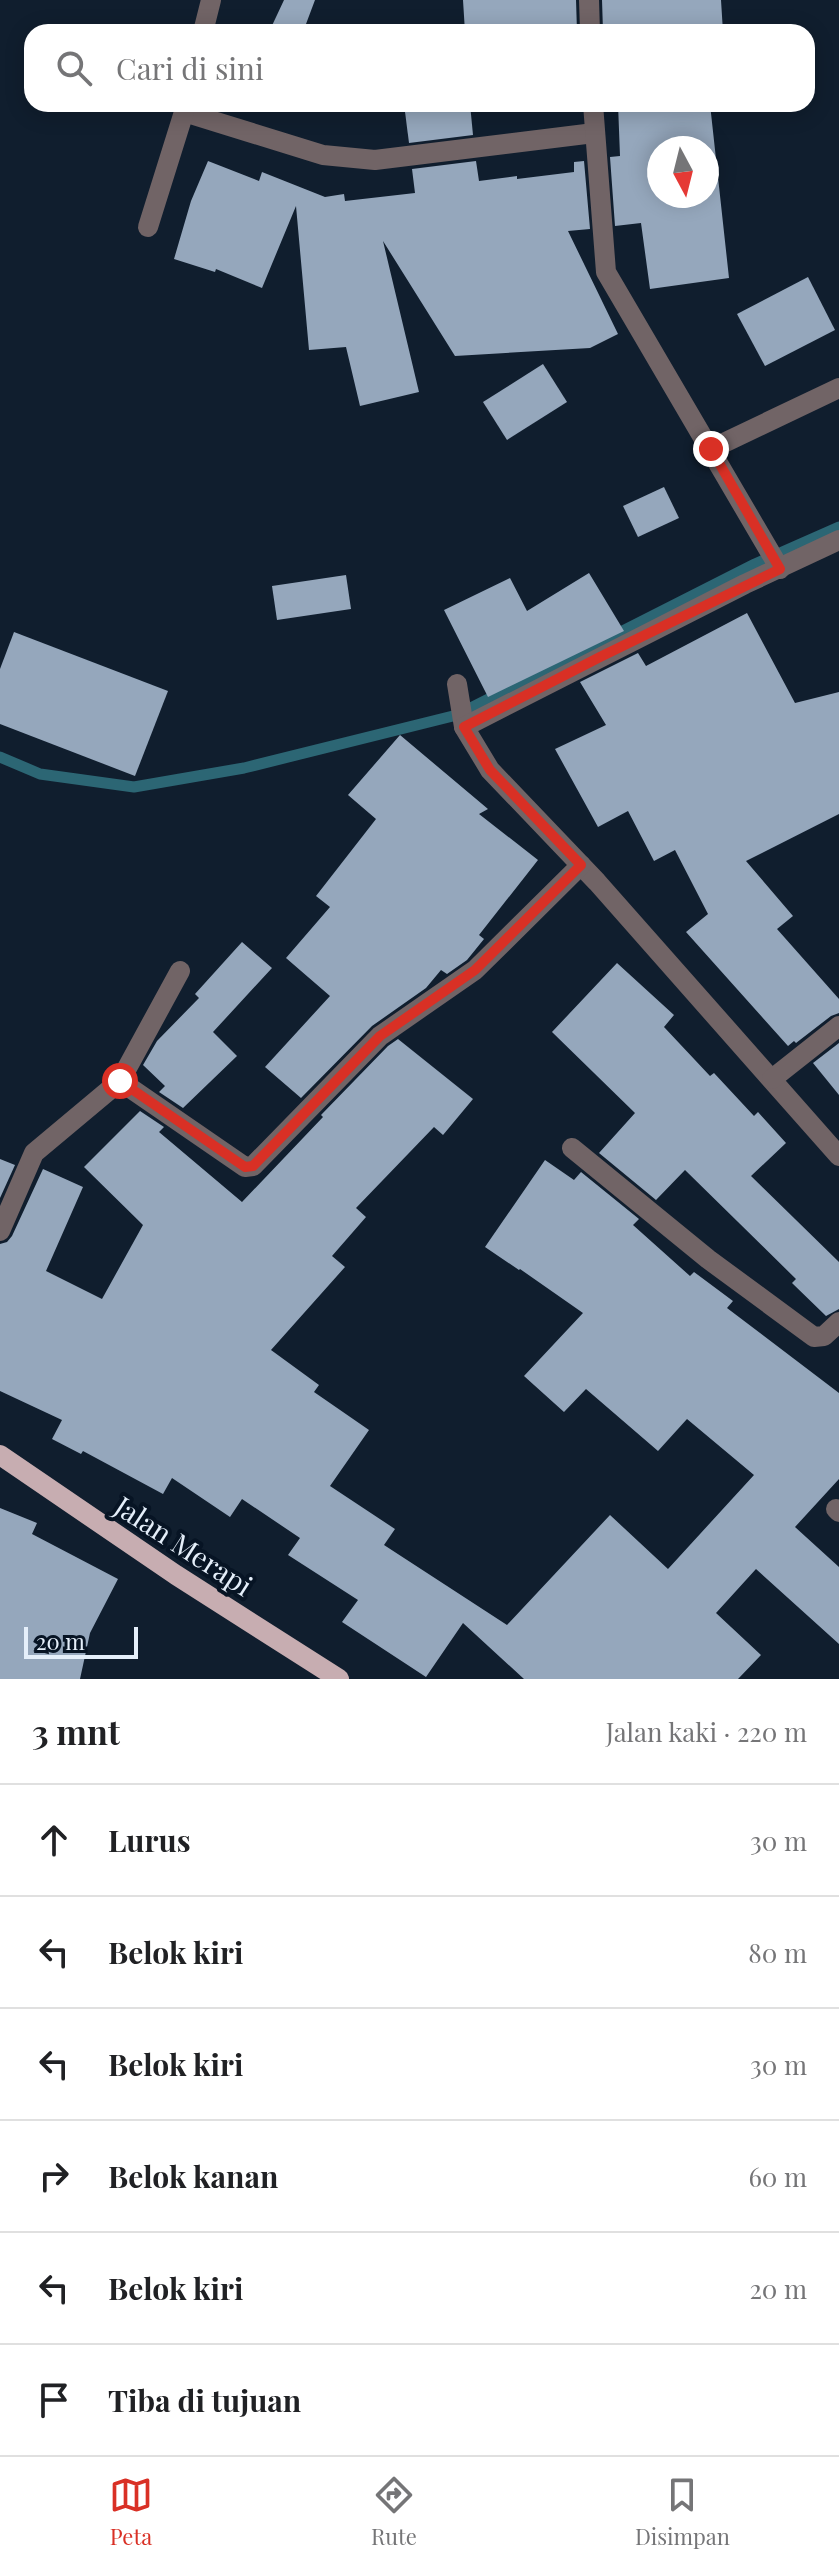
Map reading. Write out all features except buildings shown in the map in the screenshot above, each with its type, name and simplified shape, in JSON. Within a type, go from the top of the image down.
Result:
[{"type":"main road","name":"Jalan Merapi","points":[[0,1455],[176,1575],[339,1679]]},
{"type":"street","points":[[205,24],[211,0]]},
{"type":"street","points":[[589,0],[590,24]]},
{"type":"street","points":[[148,227],[184,112]]},
{"type":"street","points":[[197,112],[323,155],[375,160],[594,133]]},
{"type":"street","points":[[593,112],[606,272],[775,560]]},
{"type":"street","points":[[711,449],[839,388]]},
{"type":"street","points":[[463,723],[626,644],[775,560],[839,541]]},
{"type":"street","points":[[457,684],[463,723],[490,770],[581,865],[839,1156]]},
{"type":"street","points":[[120,1081],[245,1167],[253,1166],[380,1036],[475,970],[581,865]]},
{"type":"street","points":[[0,1231],[34,1153],[120,1081],[180,971]]},
{"type":"street","points":[[772,1079],[839,1026]]},
{"type":"street","points":[[572,1148],[708,1259],[814,1337],[824,1336],[839,1322]]},
{"type":"waterway","points":[[0,757],[40,774],[134,787],[244,768],[457,715],[755,564],[839,527]]},
{"type":"route","points":[[120,1081],[249,1168],[380,1036],[475,970],[581,865],[490,770],[464,727],[780,569],[711,449]]}]
